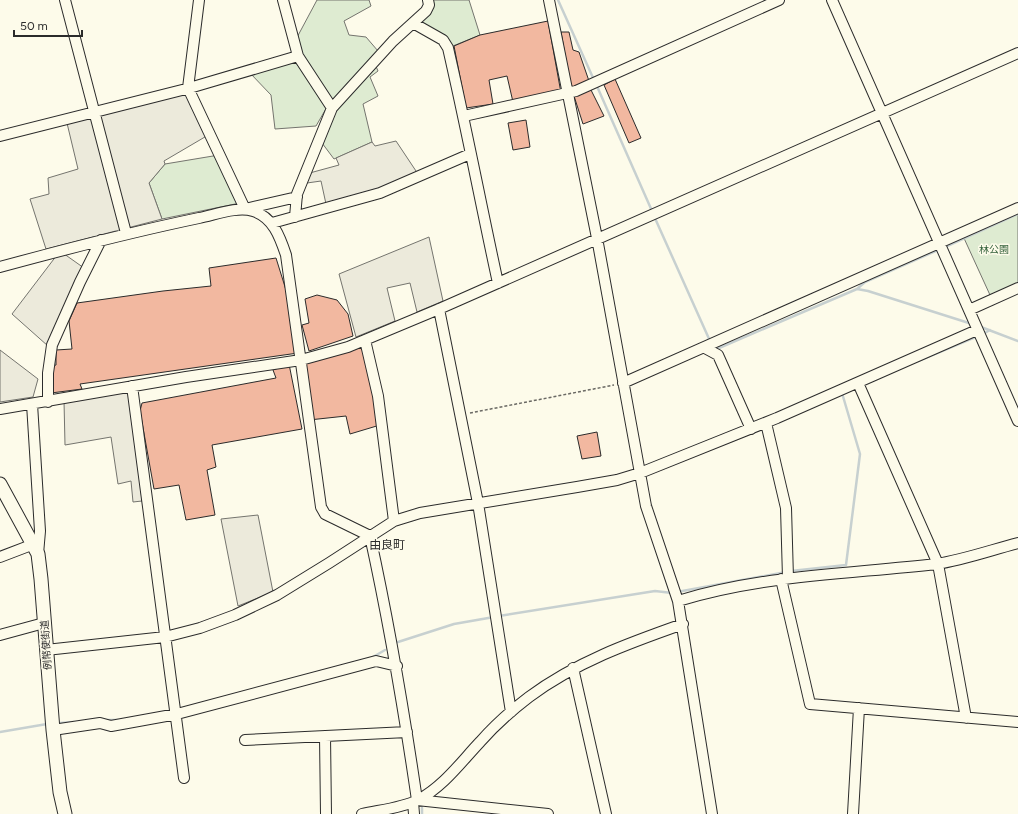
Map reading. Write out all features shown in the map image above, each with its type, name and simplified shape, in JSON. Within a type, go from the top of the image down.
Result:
[{"type":"main road","name":"例幣使街道","points":[[0,484],[36,549],[42,579],[44,623],[53,730],[60,792],[65,814]]},
{"type":"street","points":[[65,0],[126,233]]},
{"type":"street","points":[[199,0],[188,88],[245,209],[261,215],[272,223],[286,255],[321,507],[325,514],[370,536]]},
{"type":"street","points":[[283,0],[298,56],[332,108]]},
{"type":"street","points":[[295,217],[296,197],[306,169],[332,108],[393,41],[426,11],[429,5],[428,0]]},
{"type":"street","points":[[550,0],[597,238],[646,506],[678,601],[683,624],[712,814]]},
{"type":"street","points":[[464,116],[568,94],[779,0]]},
{"type":"street","points":[[832,0],[1018,421]]},
{"type":"street","points":[[413,23],[443,40],[448,48],[464,116],[470,154],[498,283]]},
{"type":"street","points":[[0,409],[48,402],[132,386],[301,360],[348,347],[439,310],[597,238],[1018,53]]},
{"type":"street","points":[[0,136],[188,88],[298,56]]},
{"type":"street","points":[[272,223],[380,193],[470,154]]},
{"type":"street","points":[[0,267],[126,233],[296,197]]},
{"type":"street","points":[[623,383],[705,348],[1018,208]]},
{"type":"street","points":[[48,402],[48,373],[52,345],[80,282],[101,240]]},
{"type":"street","points":[[968,310],[1018,288]]},
{"type":"street","points":[[439,310],[478,504],[512,712]]},
{"type":"street","points":[[46,650],[165,637],[200,628],[235,615],[277,595],[394,521],[420,513],[617,480],[640,473],[766,423],[978,330]]},
{"type":"street","points":[[365,340],[378,396],[394,521]]},
{"type":"street","points":[[705,348],[718,355],[751,429]]},
{"type":"street","points":[[858,383],[938,564],[966,718]]},
{"type":"street","points":[[132,386],[165,637],[177,714],[184,778]]},
{"type":"street","points":[[0,557],[36,549],[40,531],[32,404]]},
{"type":"street","points":[[766,423],[786,508],[784,579],[810,704],[1018,722]]},
{"type":"street","points":[[370,536],[388,632],[397,666],[415,801],[414,814]]},
{"type":"street","points":[[678,601],[735,586],[784,579],[938,564],[1018,543]]},
{"type":"street","points":[[0,635],[44,623]]},
{"type":"street","points":[[415,801],[452,774],[484,738],[540,689],[573,668],[625,645],[683,624]]},
{"type":"street","points":[[53,730],[100,723],[112,726],[177,714],[376,661],[397,666]]},
{"type":"street","points":[[573,668],[606,814]]},
{"type":"street","points":[[853,814],[859,708]]},
{"type":"street","points":[[245,740],[407,732]]},
{"type":"street","points":[[325,736],[326,814]]},
{"type":"street","points":[[362,814],[415,801],[548,814]]},
{"type":"path","points":[[460,415],[623,383]]},
{"type":"green space","points":[[317,0],[369,0],[371,6],[344,21],[349,35],[366,37],[378,51],[375,64],[378,71],[370,77],[378,96],[363,104],[372,142],[334,159],[319,139],[332,108],[294,43]]},
{"type":"green space","points":[[428,0],[469,0],[480,35],[448,48],[424,29],[421,19]]},
{"type":"green space","points":[[294,60],[327,107],[316,126],[275,129],[271,95],[250,73]]},
{"type":"green space","points":[[219,155],[240,203],[162,219],[149,183],[165,164]]},
{"type":"green space","name":"林公園","points":[[1018,211],[1018,283],[990,295],[963,236]]},
{"type":"shaded area","points":[[186,89],[210,134],[164,161],[165,164],[149,183],[162,219],[46,249],[30,199],[49,194],[48,178],[78,169],[66,119]]},
{"type":"shaded area","points":[[396,141],[418,174],[380,193],[326,204],[321,181],[300,184],[306,174],[339,165],[336,158],[372,142],[375,146]]},
{"type":"shaded area","points":[[429,237],[443,301],[417,312],[410,283],[387,288],[395,321],[356,337],[339,274]]},
{"type":"shaded area","points":[[60,251],[84,268],[48,346],[12,314]]},
{"type":"shaded area","points":[[0,350],[38,379],[33,397],[0,402]]},
{"type":"shaded area","points":[[132,387],[142,501],[133,502],[131,481],[118,484],[111,437],[65,445],[64,401]]},
{"type":"shaded area","points":[[258,515],[273,592],[238,606],[221,519]]},
{"type":"building","points":[[548,21],[561,93],[513,102],[507,76],[489,80],[493,104],[466,108],[454,46],[480,35]]},
{"type":"building","points":[[561,32],[569,32],[573,50],[579,52],[589,81],[571,89]]},
{"type":"building","points":[[615,79],[641,138],[629,143],[604,85]]},
{"type":"building","points":[[591,90],[604,116],[583,124],[574,96]]},
{"type":"building","points":[[526,120],[530,147],[513,150],[508,123]]},
{"type":"building","points":[[276,258],[291,306],[298,353],[80,384],[82,389],[51,393],[49,367],[56,365],[56,350],[72,349],[69,321],[77,303],[211,286],[209,268]]},
{"type":"building","points":[[317,295],[337,300],[348,314],[353,336],[309,351],[302,325],[309,323],[305,299]]},
{"type":"building","points":[[363,344],[380,425],[350,434],[346,416],[309,420],[303,362]]},
{"type":"building","points":[[289,364],[302,429],[212,445],[216,467],[207,470],[215,515],[186,520],[179,485],[154,489],[140,411],[142,403],[276,378],[273,370]]},
{"type":"building","points":[[597,432],[601,456],[582,459],[577,436]]},
{"type":"waterway","points":[[558,0],[594,80]]},
{"type":"waterway","points":[[596,84],[652,211]]},
{"type":"waterway","points":[[945,247],[1018,214]]},
{"type":"waterway","points":[[654,216],[710,341]]},
{"type":"waterway","points":[[857,289],[865,282],[938,250]]},
{"type":"waterway","points":[[716,345],[719,348],[857,289],[868,291],[972,324]]},
{"type":"waterway","points":[[981,327],[1018,341]]},
{"type":"waterway","points":[[983,334],[990,330]]},
{"type":"waterway","points":[[918,361],[978,336]]},
{"type":"waterway","points":[[791,571],[846,565],[860,454],[842,393],[844,392]]},
{"type":"waterway","points":[[677,592],[786,572]]},
{"type":"waterway","points":[[499,616],[655,591],[672,593]]},
{"type":"waterway","points":[[398,642],[454,624],[494,617]]},
{"type":"waterway","points":[[373,657],[385,650]]},
{"type":"waterway","points":[[107,720],[118,720]]},
{"type":"waterway","points":[[60,723],[74,722]]},
{"type":"waterway","points":[[0,732],[47,724]]},
{"type":"waterway","points":[[422,808],[422,814]]},
{"type":"district","name":"由良町","points":[[387,545]]}]
